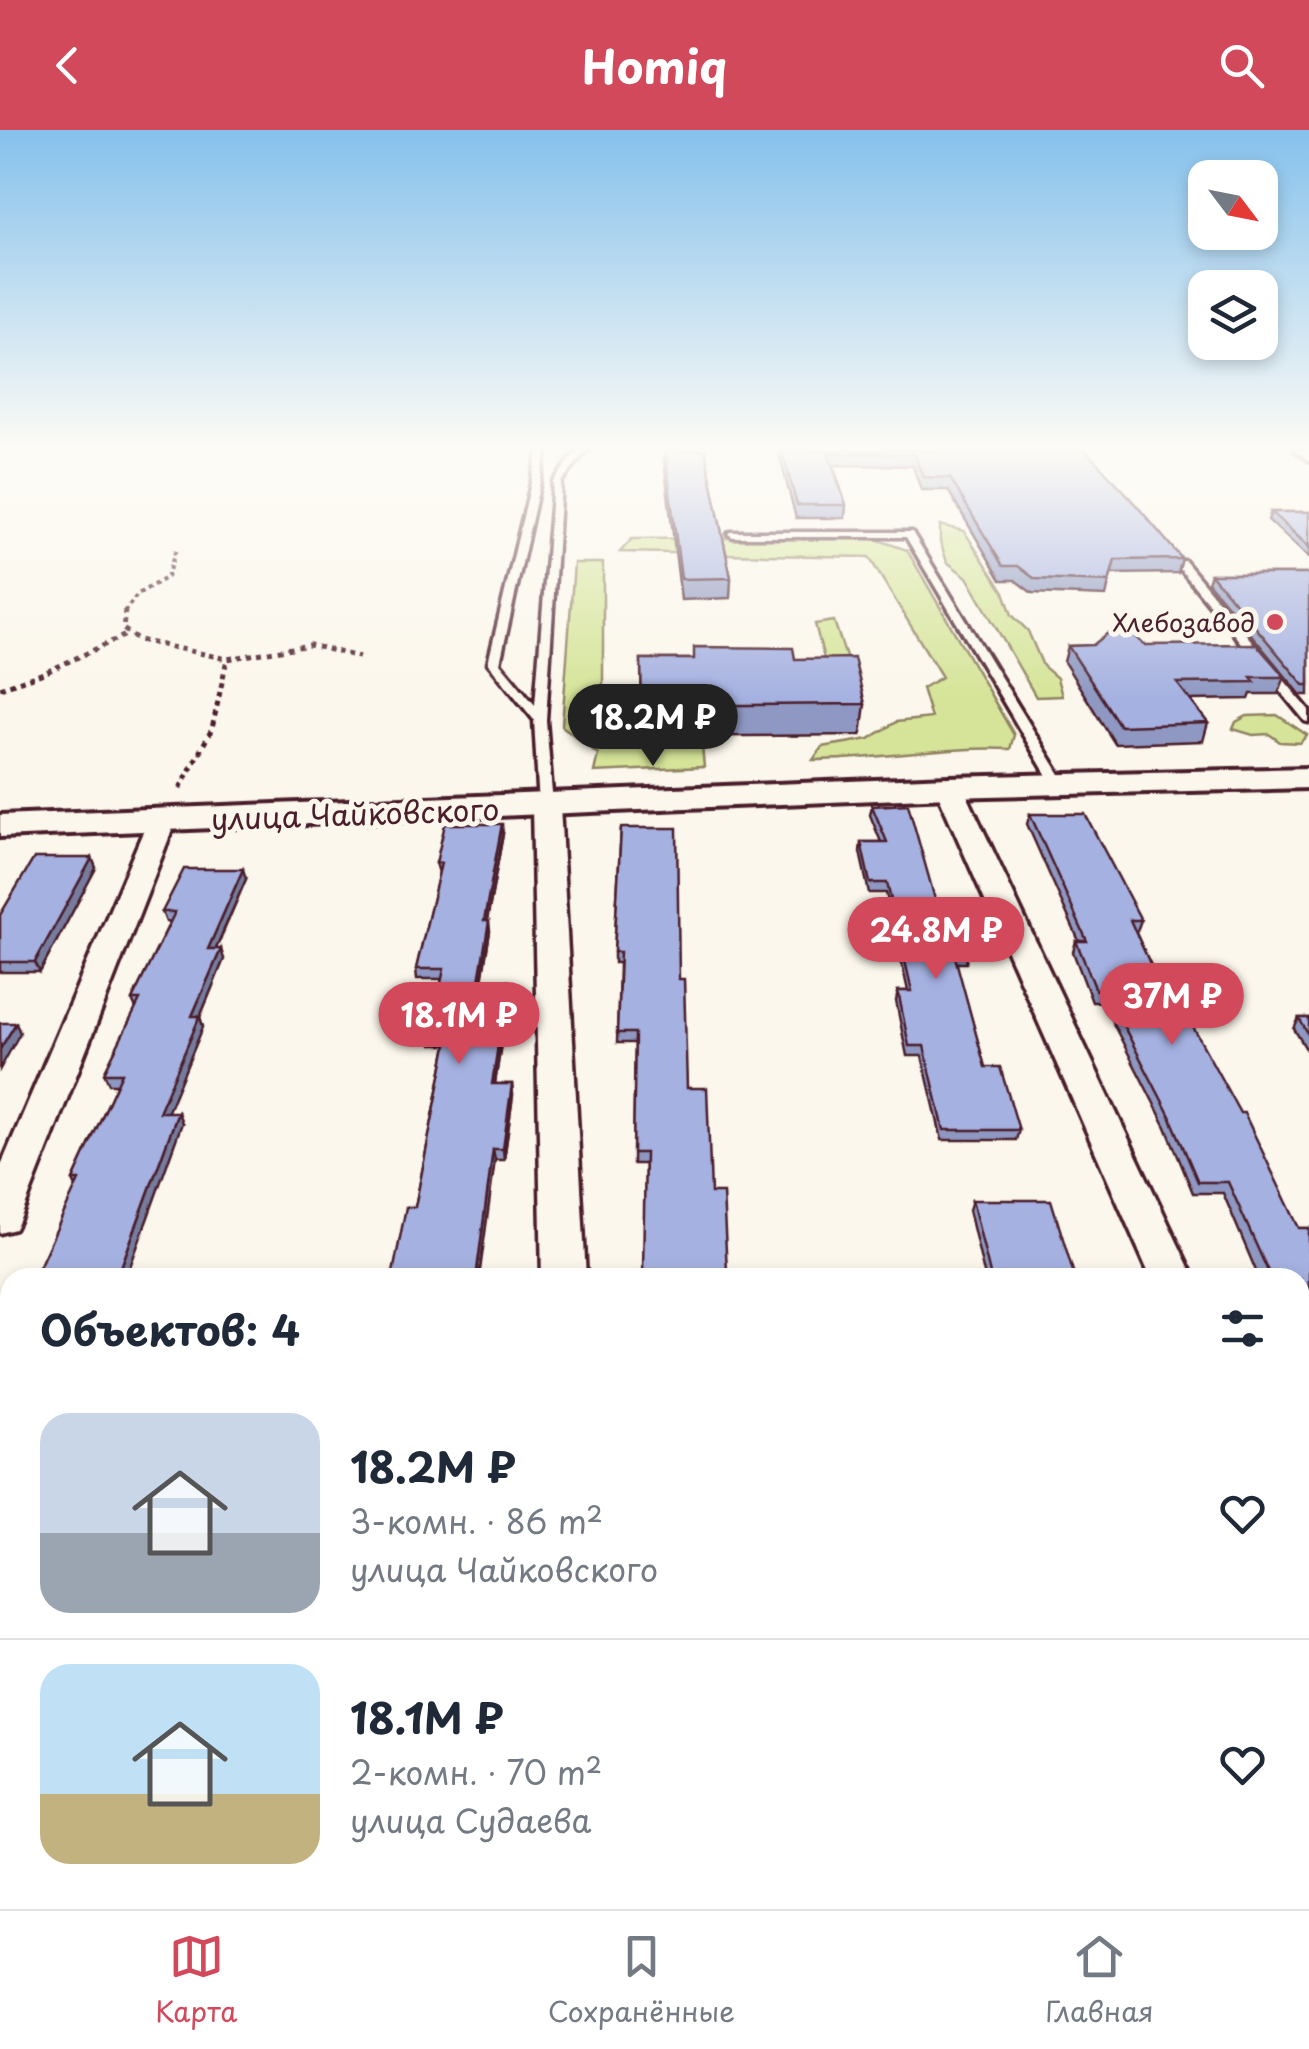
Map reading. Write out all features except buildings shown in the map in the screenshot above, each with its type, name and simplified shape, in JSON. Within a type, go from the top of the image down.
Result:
[{"type":"street","name":"улица Чайковского","points":[[0,826],[949,788],[1309,778]]},
{"type":"street","points":[[949,788],[1168,1268]]},
{"type":"street","points":[[546,806],[564,1268]]},
{"type":"street","points":[[0,1217],[162,820]]},
{"type":"lane","points":[[524,533],[494,663],[540,720]]},
{"type":"lane","points":[[546,806],[540,720],[553,533]]},
{"type":"lane","points":[[733,534],[909,534],[1059,784]]},
{"type":"lane","points":[[1181,563],[1309,718]]},
{"type":"path","points":[[176,549],[167,577],[138,594],[122,614],[123,628],[139,640],[226,659],[310,645],[359,657]]},
{"type":"path","points":[[0,688],[44,673],[130,633]]},
{"type":"path","points":[[162,820],[212,729],[226,659]]},
{"type":"green space","points":[[940,533],[965,533],[1004,592],[1012,615],[1028,631],[1043,666],[1057,678],[1062,696],[1036,697],[967,577],[947,562]]},
{"type":"green space","points":[[870,537],[907,550],[1014,735],[1010,749],[813,760],[822,747],[869,739],[896,722],[931,718],[922,688],[942,677],[869,557],[620,552],[632,539]]},
{"type":"green space","points":[[574,563],[603,563],[603,731],[627,746],[702,746],[704,767],[594,772],[598,754],[562,726]]},
{"type":"green space","points":[[834,621],[850,669],[828,674],[815,624]]},
{"type":"green space","points":[[1277,715],[1307,735],[1300,743],[1280,742],[1269,734],[1253,735],[1233,729],[1236,722],[1247,716]]},
{"type":"place","name":"Хлебозавод","points":[[1275,622]]}]
